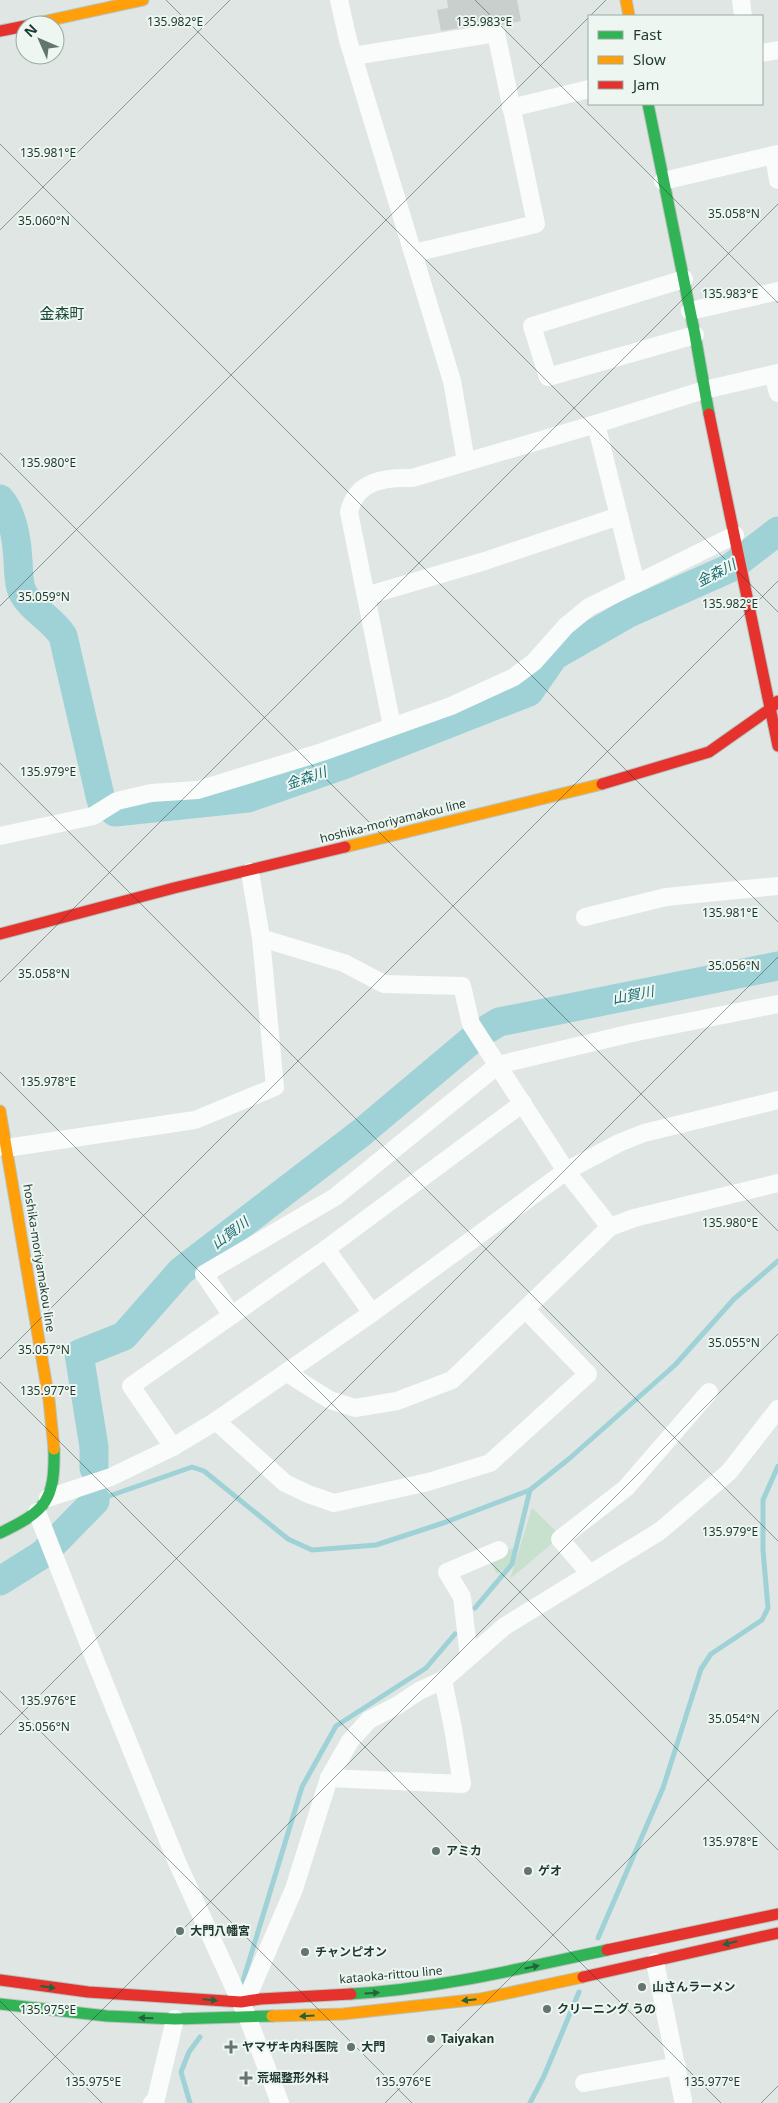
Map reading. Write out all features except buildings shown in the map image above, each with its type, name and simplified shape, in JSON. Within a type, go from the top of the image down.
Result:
[{"type":"main road","points":[[65,17],[143,0]]},
{"type":"main road","points":[[626,0],[629,15]]},
{"type":"main road","points":[[0,31],[15,28]]},
{"type":"main road","points":[[648,105],[695,335],[704,390],[774,705],[778,746]]},
{"type":"main road","name":"hoshika-moriyamakou line","points":[[0,934],[174,888],[250,872],[372,840],[585,789],[676,763],[709,752],[774,705]]},
{"type":"main road","name":"hoshika-moriyamakou line","points":[[0,1112],[54,1438],[53,1475],[43,1505]]},
{"type":"main road","points":[[0,1533],[43,1505]]},
{"type":"main road","name":"kataoka-rittou line","points":[[0,2004],[107,2016],[175,2019],[244,2009],[260,1999],[388,1992],[452,1983],[778,1914]]},
{"type":"main road","name":"kataoka-rittou line","points":[[0,1980],[88,1992],[244,2009],[284,2017],[343,2014],[480,1999],[654,1962],[778,1933]]},
{"type":"street","points":[[339,0],[353,56],[452,381],[466,462]]},
{"type":"street","points":[[741,0],[743,15]]},
{"type":"street","points":[[353,56],[496,33],[536,224],[414,253]]},
{"type":"street","points":[[763,53],[778,50]]},
{"type":"street","points":[[511,108],[588,89]]},
{"type":"street","points":[[663,181],[776,155],[778,180]]},
{"type":"street","points":[[684,279],[532,326],[548,377],[695,335]]},
{"type":"street","points":[[690,311],[778,291]]},
{"type":"street","points":[[392,726],[348,512],[351,502],[359,492],[375,480],[391,477],[412,478],[704,390],[776,373],[778,393]]},
{"type":"street","points":[[596,424],[636,584]]},
{"type":"street","points":[[366,596],[485,561],[619,516]]},
{"type":"street","points":[[0,836],[93,816],[117,802],[152,793],[198,790],[322,752],[451,706],[514,677],[534,662],[566,626],[589,607],[735,535]]},
{"type":"street","points":[[6,1148],[195,1120],[275,1088],[261,938],[250,872]]},
{"type":"street","points":[[585,917],[666,897],[778,886]]},
{"type":"street","points":[[261,938],[344,963],[384,984],[462,986],[471,1024],[566,1170],[610,1228]]},
{"type":"street","points":[[231,1314],[204,1274],[335,1197],[498,1065],[632,1033],[778,1004]]},
{"type":"street","points":[[280,2103],[244,2009],[177,1862],[97,1665],[43,1505],[111,1477],[173,1447],[216,1421],[372,1313],[566,1170],[619,1142],[644,1133],[778,1100]]},
{"type":"street","points":[[173,1447],[131,1386],[326,1249],[523,1103]]},
{"type":"street","points":[[287,1373],[330,1400],[355,1408],[397,1401],[452,1380],[610,1228],[634,1218],[778,1183]]},
{"type":"street","points":[[326,1249],[372,1313]]},
{"type":"street","points":[[216,1421],[285,1483],[334,1503],[428,1482],[490,1463],[588,1374],[526,1310]]},
{"type":"street","points":[[590,1574],[560,1539],[626,1488],[709,1392]]},
{"type":"street","points":[[244,2009],[250,1989],[294,1889],[329,1778],[350,1741],[369,1720],[419,1691],[443,1680],[505,1626],[660,1532],[722,1478],[778,1409]]},
{"type":"street","points":[[469,1656],[462,1597],[447,1572],[499,1550]]},
{"type":"street","points":[[329,1778],[462,1784],[443,1680]]},
{"type":"street","points":[[654,1962],[683,2100]]},
{"type":"street","points":[[152,2103],[156,2099],[175,2019]]},
{"type":"street","points":[[584,2083],[677,2066]]},
{"type":"green space","points":[[532,1508],[561,1536],[510,1579]]},
{"type":"green space","points":[[515,1548],[512,1564],[497,1574],[487,1555]]},
{"type":"waterway","name":"金森川","points":[[0,499],[12,520],[22,591],[30,603],[63,636],[101,800],[115,812],[248,798],[343,765],[529,692],[554,656],[629,613],[730,568],[778,531]]},
{"type":"waterway","name":"山賀川","points":[[489,1028],[499,1022],[778,966]]},
{"type":"waterway","name":"山賀川","points":[[94,1468],[94,1447],[79,1354],[124,1336],[181,1271],[361,1133],[474,1038]]},
{"type":"waterway","points":[[95,1501],[192,1467],[204,1471],[288,1539],[312,1550],[376,1545],[446,1522],[530,1490],[570,1458],[675,1365],[734,1299],[778,1261]]},
{"type":"waterway","points":[[598,1938],[663,1788],[701,1669],[711,1654],[762,1620],[768,1608],[763,1550],[763,1500],[778,1466]]},
{"type":"waterway","points":[[475,1608],[512,1564],[530,1490]]},
{"type":"waterway","name":"山賀川","points":[[0,1581],[43,1554],[95,1501],[95,1498]]},
{"type":"waterway","points":[[239,1987],[243,1981],[302,1787],[336,1726],[426,1668],[455,1634]]},
{"type":"waterway","points":[[530,2103],[544,2076],[579,1992]]},
{"type":"waterway","points":[[190,2103],[181,2072],[189,2052],[200,2037]]},
{"type":"traffic: fast","points":[[648,105],[695,335],[709,414]]},
{"type":"traffic: fast","points":[[0,1533],[28,1518],[45,1502],[52,1481],[54,1449]]},
{"type":"traffic: fast","points":[[351,1994],[448,1983],[607,1950]]},
{"type":"traffic: fast","points":[[0,2004],[107,2016],[175,2019],[272,2016]]},
{"type":"traffic: slow","points":[[65,17],[143,0]]},
{"type":"traffic: slow","points":[[626,0],[629,15]]},
{"type":"traffic: slow","points":[[345,847],[602,784]]},
{"type":"traffic: slow","points":[[0,1111],[49,1400],[54,1449]]},
{"type":"traffic: slow","points":[[272,2016],[343,2014],[480,1999],[583,1977]]},
{"type":"traffic: jam","points":[[0,31],[15,28]]},
{"type":"traffic: jam","points":[[709,414],[778,746]]},
{"type":"traffic: jam","points":[[602,784],[709,752],[770,709],[778,701]]},
{"type":"traffic: jam","points":[[0,934],[174,888],[345,847]]},
{"type":"traffic: jam","points":[[607,1950],[778,1914]]},
{"type":"traffic: jam","points":[[583,1977],[778,1933]]},
{"type":"traffic: jam","points":[[0,1980],[88,1992],[241,2002],[260,1999],[351,1994]]},
{"type":"place","name":"アミカ","points":[[436,1851]]},
{"type":"place","name":"ゲオ","points":[[528,1871]]},
{"type":"place","name":"大門八幡宮","points":[[180,1931]]},
{"type":"place","name":"チャンピオン","points":[[305,1952]]},
{"type":"place","name":"山さんラーメン","points":[[642,1987]]},
{"type":"place","name":"クリーニング うの","points":[[547,2009]]},
{"type":"place","name":"Taiyakan","points":[[431,2039]]},
{"type":"place","name":"ヤマザキ内科医院","points":[[231,2047]]},
{"type":"place","name":"大門","points":[[351,2047]]},
{"type":"place","name":"荒堀整形外科","points":[[246,2078]]},
{"type":"district","name":"金森町","points":[[62,314]]}]
